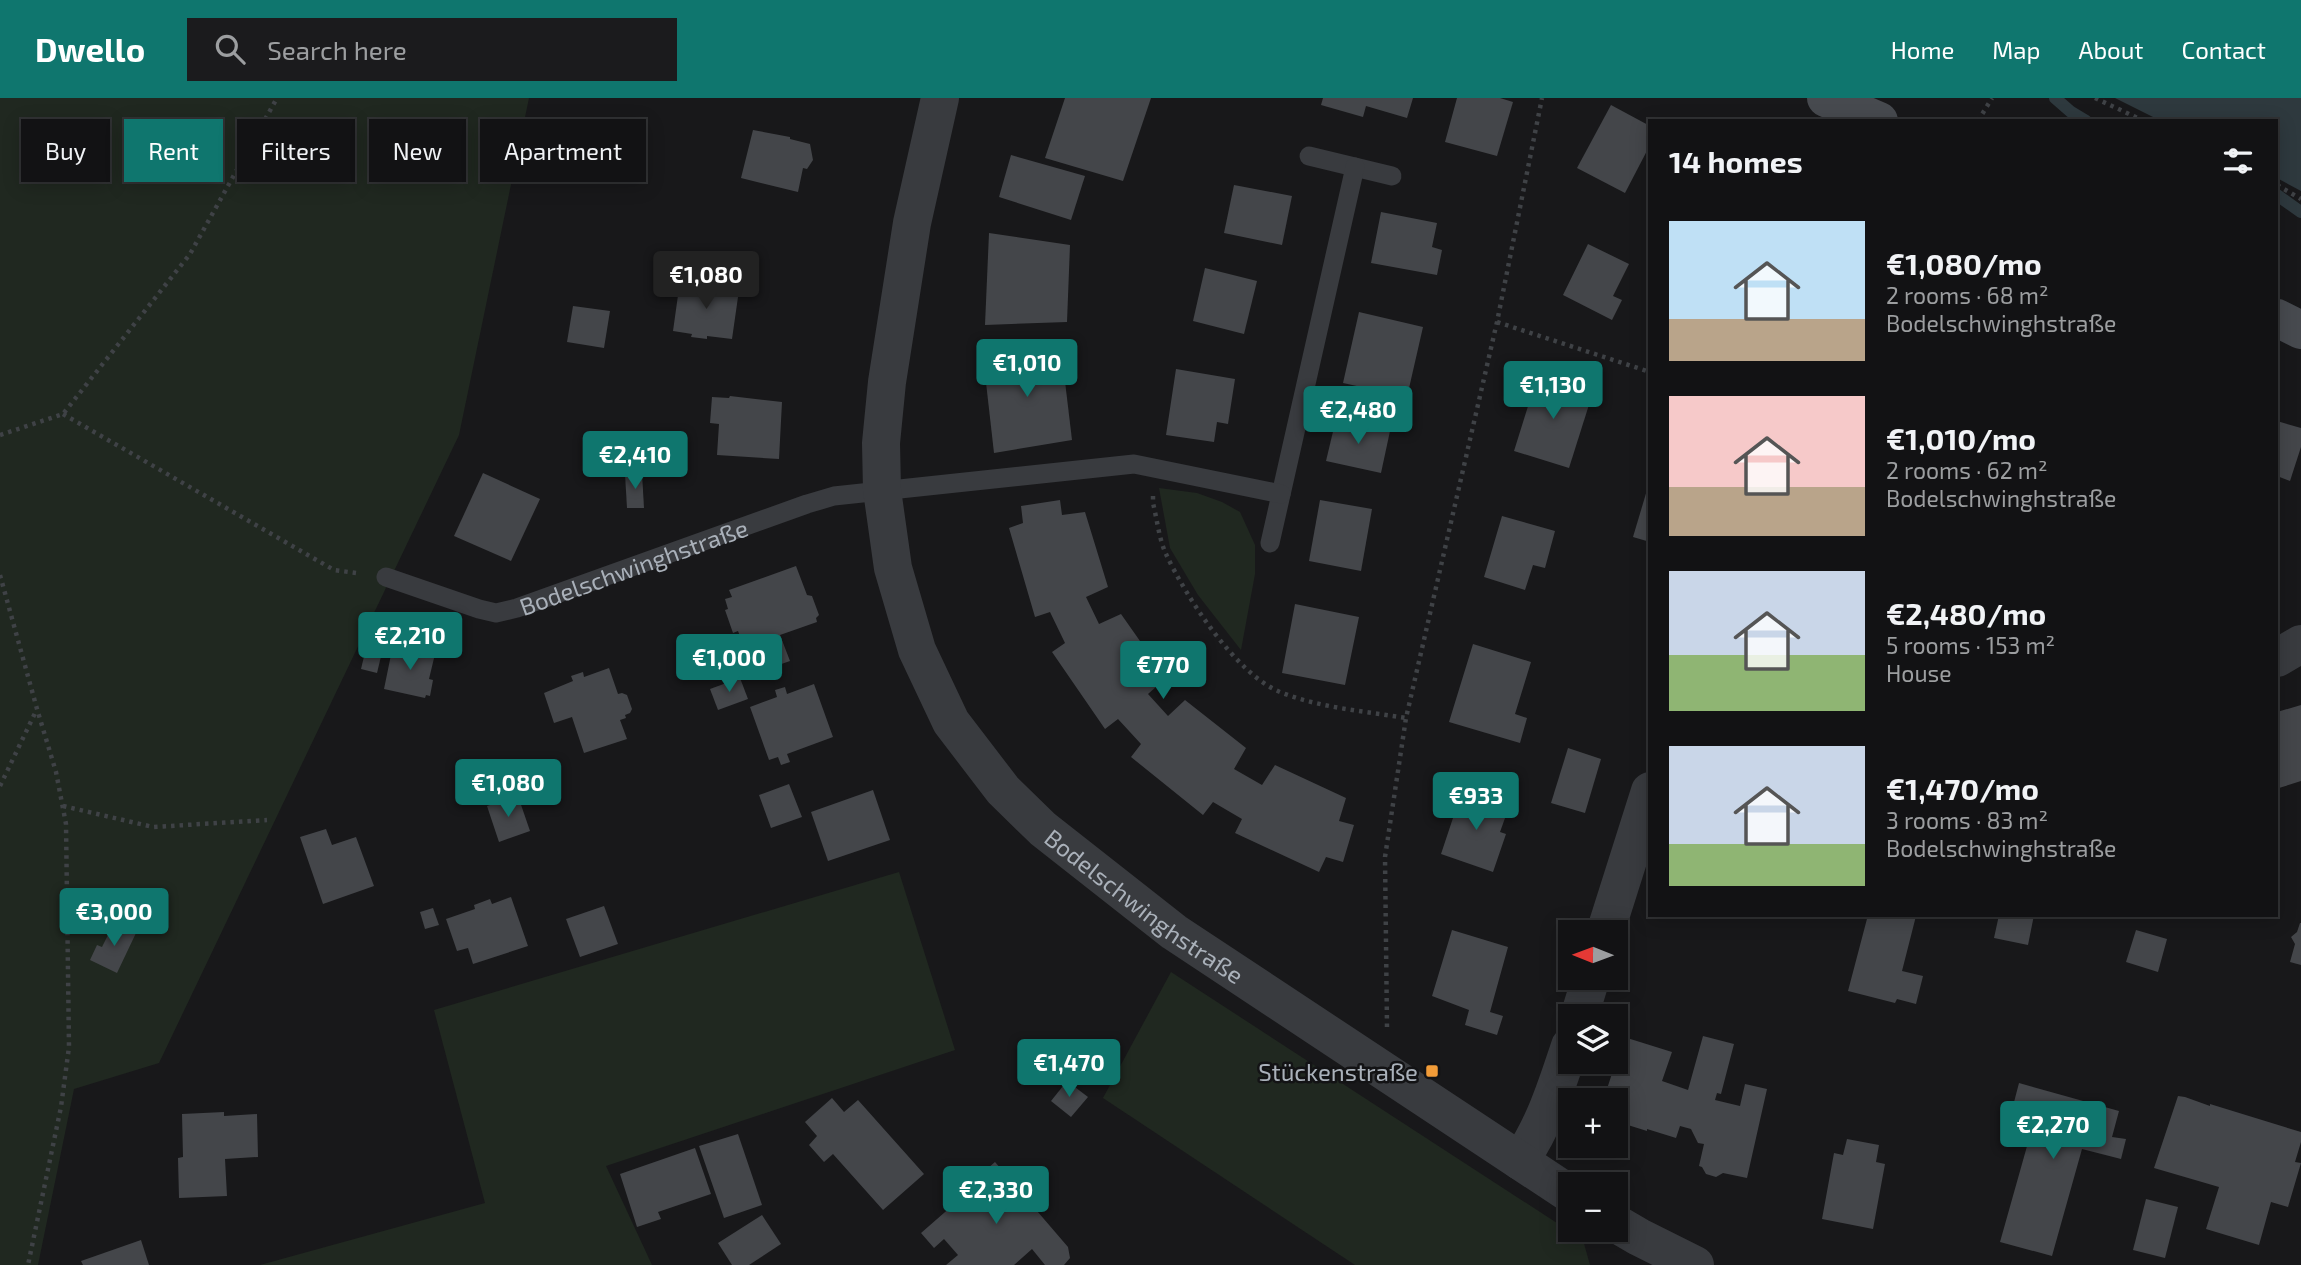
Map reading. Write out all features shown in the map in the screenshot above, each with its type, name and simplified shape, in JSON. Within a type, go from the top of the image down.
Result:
[{"type":"main road","points":[[1826,98],[1874,119]]},
{"type":"main road","points":[[2278,318],[2301,330]]},
{"type":"street","name":"Bodelschwinghstraße","points":[[940,98],[912,223],[887,382],[881,443],[882,490],[893,568],[917,650],[951,722],[1003,790],[1043,829],[1174,932],[1558,1186]]},
{"type":"street","points":[[2278,657],[2301,644]]},
{"type":"street","points":[[1609,920],[1648,797]]},
{"type":"street","points":[[1520,1161],[1534,1141],[1550,1108],[1561,1074]]},
{"type":"street","points":[[1628,1231],[1679,1262]]},
{"type":"lane","points":[[1309,156],[1392,176]]},
{"type":"lane","points":[[1270,543],[1355,167]]},
{"type":"lane","name":"Bodelschwinghstraße","points":[[386,577],[496,613],[517,608],[834,496],[1135,464],[1281,494]]},
{"type":"path","points":[[0,435],[63,414],[190,254],[277,98]]},
{"type":"path","points":[[1388,1073],[1385,858],[1406,718],[1497,322],[1542,98]]},
{"type":"path","points":[[1979,119],[1992,98]]},
{"type":"path","points":[[2095,98],[2140,119]]},
{"type":"path","points":[[2278,186],[2301,199]]},
{"type":"path","points":[[1497,322],[1648,371]]},
{"type":"path","points":[[63,414],[334,570],[386,577]]},
{"type":"path","points":[[1156,469],[1153,503],[1165,552],[1187,595],[1219,639],[1259,681],[1306,700],[1406,718]]},
{"type":"path","points":[[0,575],[56,772],[66,824],[69,1047],[61,1107],[28,1265]]},
{"type":"path","points":[[0,786],[37,709]]},
{"type":"path","points":[[63,806],[153,827],[267,820]]},
{"type":"shaded area","points":[[0,98],[529,98],[525,119],[480,119],[480,182],[512,182],[459,435],[159,1063],[74,1089],[38,1265],[0,1265]]},
{"type":"shaded area","points":[[2115,98],[2301,98],[2301,191],[2278,179],[2278,119],[2157,119]]},
{"type":"shaded area","points":[[1159,488],[1197,493],[1240,512],[1255,545],[1255,574],[1241,650],[1198,595],[1170,548]]},
{"type":"shaded area","points":[[899,872],[955,1050],[606,1166],[652,1265],[260,1265],[485,1203],[434,1010]]},
{"type":"shaded area","points":[[1171,972],[1558,1224],[1558,1242],[1584,1242],[1590,1265],[1355,1265],[1103,1098]]},
{"type":"building","points":[[1065,98],[1151,98],[1123,181],[1045,158]]},
{"type":"building","points":[[1323,98],[1413,98],[1407,118],[1366,106],[1363,117],[1321,105]]},
{"type":"building","points":[[1457,98],[1500,98],[1513,102],[1497,156],[1445,142]]},
{"type":"building","points":[[1611,105],[1648,125],[1648,149],[1625,193],[1577,168]]},
{"type":"building","points":[[753,130],[810,144],[813,160],[807,169],[803,168],[798,192],[741,178]]},
{"type":"building","points":[[1011,155],[1085,176],[1071,220],[999,197]]},
{"type":"building","points":[[1234,185],[1292,196],[1282,245],[1224,233]]},
{"type":"building","points":[[1381,212],[1437,223],[1432,247],[1442,250],[1437,275],[1371,263]]},
{"type":"building","points":[[989,233],[1070,245],[1067,322],[985,325]]},
{"type":"building","points":[[1588,244],[1629,264],[1613,296],[1622,300],[1612,320],[1563,295]]},
{"type":"building","points":[[1205,268],[1257,281],[1244,334],[1193,321]]},
{"type":"building","points":[[680,281],[739,290],[732,339],[691,337],[692,334],[673,331]]},
{"type":"building","points":[[573,306],[610,311],[604,348],[567,342]]},
{"type":"building","points":[[1359,312],[1423,327],[1407,397],[1343,383]]},
{"type":"building","points":[[1061,348],[1072,440],[994,453],[983,356]]},
{"type":"building","points":[[1176,369],[1235,379],[1228,424],[1217,422],[1214,442],[1166,435]]},
{"type":"building","points":[[1538,374],[1593,392],[1569,468],[1514,451]]},
{"type":"building","points":[[730,396],[782,402],[779,459],[717,455],[719,424],[710,423],[712,397]]},
{"type":"building","points":[[1336,419],[1390,431],[1381,473],[1326,461]]},
{"type":"building","points":[[2278,421],[2301,428],[2301,447],[2290,481],[2278,476]]},
{"type":"building","points":[[483,473],[540,499],[511,561],[454,536]]},
{"type":"building","points":[[642,473],[644,508],[627,508],[625,474]]},
{"type":"building","points":[[1648,487],[1648,541],[1633,537]]},
{"type":"building","points":[[1060,500],[1062,515],[1085,512],[1108,587],[1086,597],[1099,624],[1121,614],[1166,678],[1148,694],[1168,716],[1185,700],[1246,748],[1234,769],[1262,785],[1275,765],[1346,798],[1339,821],[1354,825],[1343,862],[1326,857],[1319,872],[1235,833],[1242,819],[1213,802],[1203,815],[1131,757],[1141,744],[1118,719],[1105,729],[1052,652],[1065,643],[1050,612],[1035,617],[1009,528],[1023,523],[1021,506]]},
{"type":"building","points":[[1320,500],[1372,509],[1361,571],[1309,561]]},
{"type":"building","points":[[1502,516],[1555,531],[1545,568],[1533,565],[1525,590],[1484,577]]},
{"type":"building","points":[[796,566],[807,595],[812,596],[819,615],[817,622],[780,635],[790,661],[758,672],[746,637],[741,639],[738,631],[733,633],[725,610],[728,609],[725,599],[732,597],[729,590]]},
{"type":"building","points":[[1295,604],[1359,617],[1345,685],[1282,673]]},
{"type":"building","points":[[368,640],[384,644],[377,673],[361,669]]},
{"type":"building","points":[[1473,644],[1531,662],[1515,714],[1527,718],[1520,743],[1449,722]]},
{"type":"building","points":[[393,645],[435,654],[429,679],[433,680],[430,696],[426,695],[425,698],[384,689]]},
{"type":"building","points":[[609,668],[618,694],[627,695],[632,709],[625,715],[626,718],[620,720],[627,739],[584,753],[572,717],[554,723],[544,693],[573,681],[571,676],[583,672],[584,677]]},
{"type":"building","points":[[740,678],[748,699],[718,710],[710,689]]},
{"type":"building","points":[[814,684],[833,737],[787,754],[790,762],[781,765],[778,757],[769,760],[750,707],[777,697],[775,690],[785,687],[787,694]]},
{"type":"building","points":[[2301,705],[2301,781],[2279,788],[2278,784],[2278,712]]},
{"type":"building","points":[[1568,748],[1601,759],[1585,813],[1551,803]]},
{"type":"building","points":[[789,784],[802,817],[771,828],[759,795]]},
{"type":"building","points":[[873,790],[890,840],[828,861],[811,812]]},
{"type":"building","points":[[1462,791],[1509,807],[1500,832],[1506,834],[1493,872],[1441,854]]},
{"type":"building","points":[[518,796],[530,831],[499,842],[487,806]]},
{"type":"building","points":[[326,829],[332,845],[356,837],[374,886],[323,904],[300,837]]},
{"type":"building","points":[[511,897],[528,946],[473,964],[468,948],[457,951],[446,919],[475,909],[474,905],[490,899],[492,904]]},
{"type":"building","points":[[604,906],[618,944],[580,957],[566,919]]},
{"type":"building","points":[[433,908],[439,925],[425,929],[420,912]]},
{"type":"building","points":[[1867,917],[1916,917],[1902,971],[1923,976],[1916,1004],[1897,999],[1895,1003],[1848,991]]},
{"type":"building","points":[[1999,917],[2034,917],[2028,945],[1994,938]]},
{"type":"building","points":[[114,923],[136,933],[117,973],[90,960],[97,945],[102,947]]},
{"type":"building","points":[[2300,923],[2301,965],[2290,962],[2295,944],[2291,937],[2297,932]]},
{"type":"building","points":[[1452,930],[1508,947],[1490,1012],[1503,1016],[1497,1035],[1465,1025],[1469,1010],[1432,996]]},
{"type":"building","points":[[2136,930],[2167,939],[2158,972],[2126,962]]},
{"type":"building","points":[[1703,1036],[1734,1044],[1721,1094],[1717,1093],[1715,1100],[1740,1106],[1745,1084],[1767,1089],[1747,1178],[1723,1173],[1716,1177],[1706,1174],[1699,1166],[1704,1144],[1698,1143],[1691,1129],[1680,1126],[1676,1138],[1628,1125],[1628,1088],[1607,1088],[1612,1074],[1628,1074],[1628,1038],[1672,1052],[1662,1081],[1688,1090]]},
{"type":"building","points":[[1067,1081],[1088,1097],[1071,1117],[1051,1101]]},
{"type":"building","points":[[2019,1083],[2119,1111],[2112,1137],[2126,1139],[2121,1159],[2082,1149],[2052,1256],[2000,1242],[2031,1132],[2008,1125]]},
{"type":"building","points":[[2178,1096],[2301,1132],[2295,1162],[2301,1163],[2288,1207],[2271,1202],[2259,1245],[2206,1229],[2219,1187],[2154,1168]]},
{"type":"building","points":[[832,1098],[844,1112],[858,1100],[924,1174],[883,1210],[833,1154],[824,1162],[809,1145],[817,1136],[805,1122]]},
{"type":"building","points":[[224,1112],[224,1116],[257,1114],[258,1157],[225,1159],[227,1196],[179,1198],[178,1158],[183,1157],[182,1114]]},
{"type":"building","points":[[738,1134],[762,1205],[724,1218],[699,1146]]},
{"type":"building","points":[[1847,1139],[1879,1145],[1876,1162],[1885,1164],[1873,1229],[1822,1219],[1834,1153],[1843,1155]]},
{"type":"building","points":[[695,1148],[711,1194],[658,1212],[661,1219],[637,1227],[620,1174]]},
{"type":"building","points":[[995,1162],[1068,1247],[1070,1258],[1064,1265],[1045,1265],[1032,1249],[1014,1265],[946,1265],[958,1255],[944,1239],[934,1248],[921,1233],[976,1185],[973,1181]]},
{"type":"building","points":[[2146,1199],[2178,1207],[2165,1258],[2133,1250]]},
{"type":"building","points":[[762,1215],[781,1244],[749,1265],[732,1265],[718,1243]]},
{"type":"building","points":[[141,1240],[149,1265],[83,1265],[81,1261]]},
{"type":"waterway","points":[[2055,98],[2083,119]]},
{"type":"waterway","points":[[2278,196],[2301,212]]},
{"type":"place","name":"Stückenstraße","points":[[1432,1071]]}]
